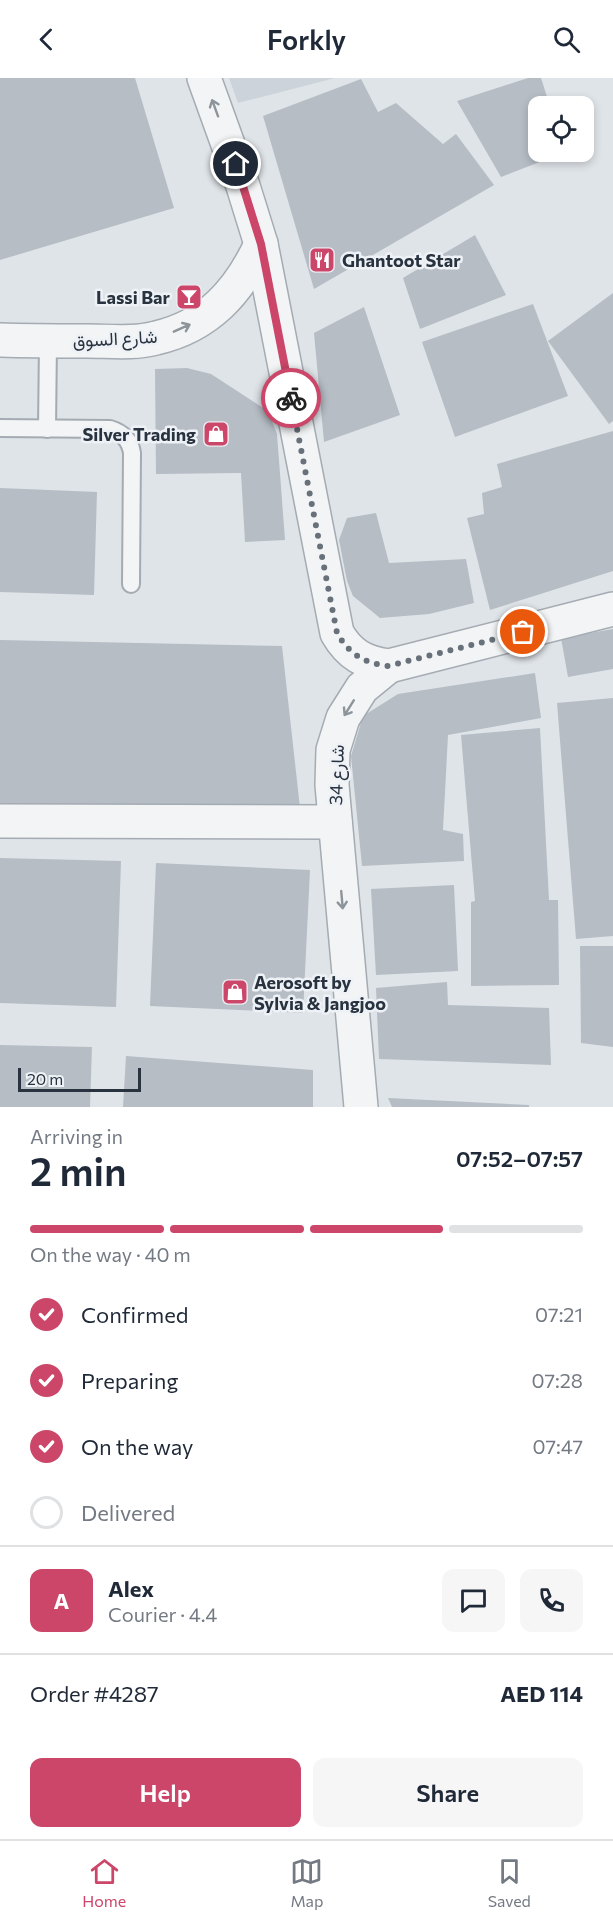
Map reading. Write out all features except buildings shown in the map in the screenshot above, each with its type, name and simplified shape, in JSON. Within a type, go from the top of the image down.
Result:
[{"type":"street","points":[[204,78],[243,186],[261,244],[337,633],[345,647],[372,664],[388,666],[613,609]]},
{"type":"street","name":"شارع السوق","points":[[0,340],[118,342],[154,339],[183,329],[209,314],[231,295],[249,271],[261,244]]},
{"type":"street","name":"شارع 34","points":[[361,1107],[332,785],[333,750],[344,718],[362,688],[388,666]]},
{"type":"street","points":[[0,821],[335,822]]},
{"type":"lane","points":[[46,429],[48,341]]},
{"type":"lane","points":[[0,428],[110,429],[119,432],[130,445],[131,584]]},
{"type":"shaded area","points":[[229,78],[335,78],[238,103]]},
{"type":"way so far","points":[[291,398],[337,633],[345,647],[372,664],[388,666],[523,632]]},
{"type":"place","name":"Ghantoot Star","points":[[322,260]]},
{"type":"place","name":"Lassi Bar","points":[[189,297]]},
{"type":"place","name":"Silver Trading","points":[[216,434]]},
{"type":"place","name":"Aerosoft by Sylvia & Jangjoo","points":[[235,992]]},
{"type":"route","points":[[236,164],[261,244],[291,398]]}]
